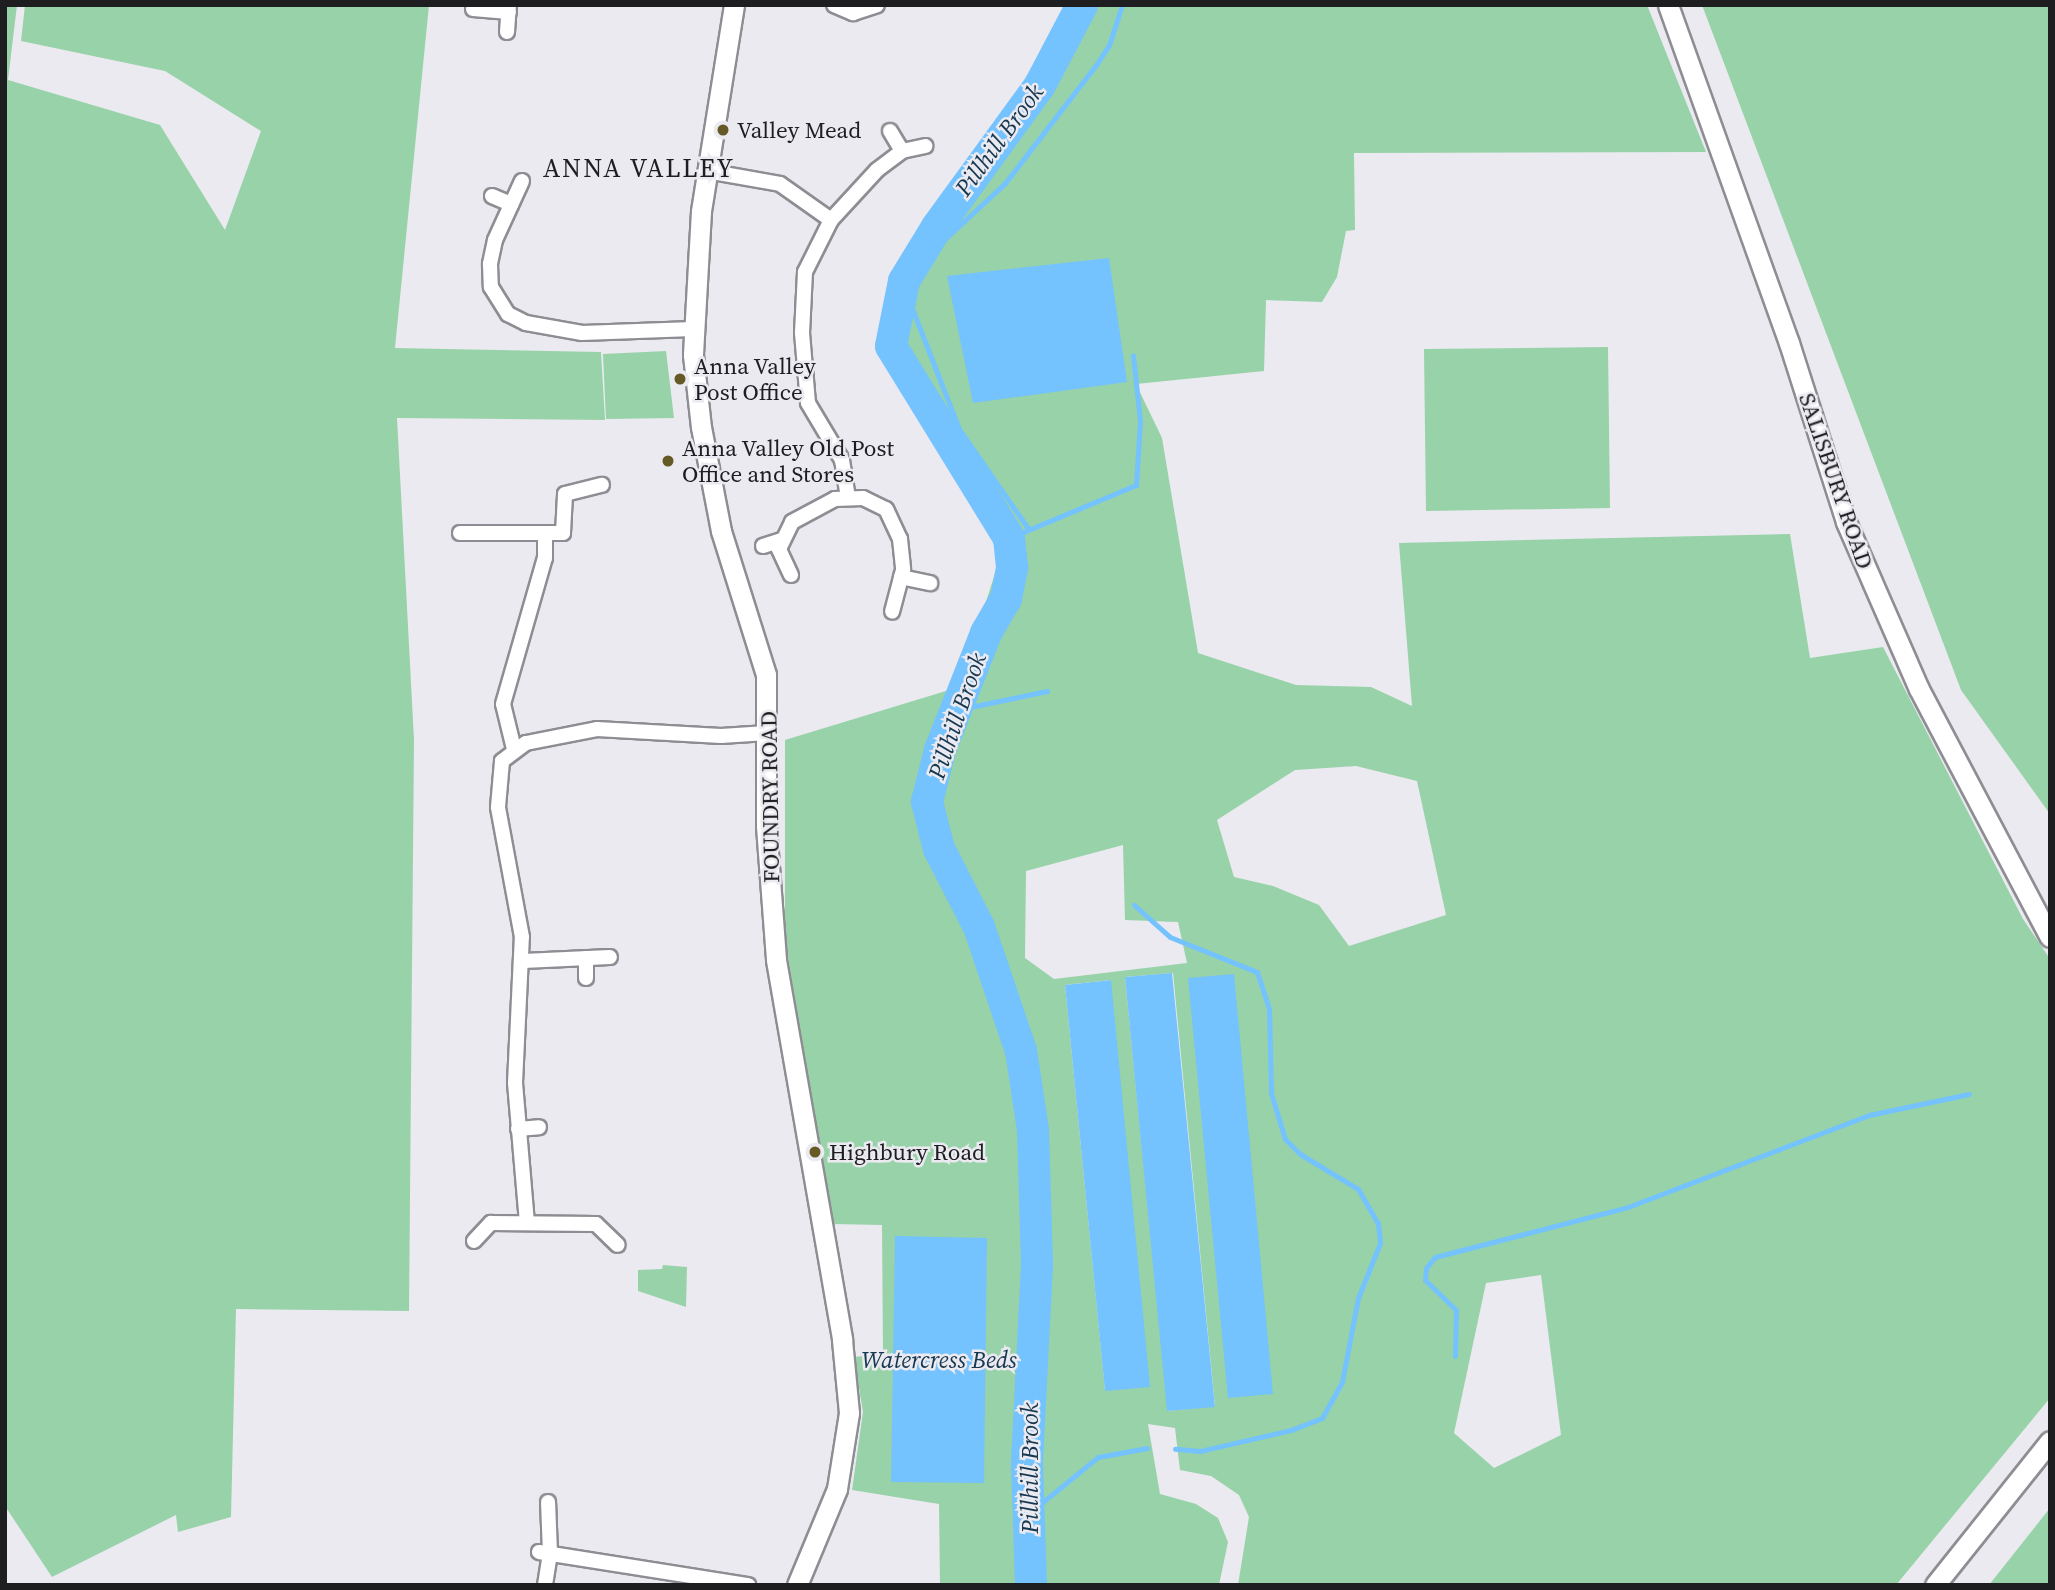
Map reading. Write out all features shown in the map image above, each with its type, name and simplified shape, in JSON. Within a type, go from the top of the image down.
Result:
[{"type":"street","name":"FOUNDRY ROAD","points":[[734,5],[707,171],[693,329],[701,427],[728,557],[766,676],[766,826],[776,960],[840,1328],[849,1413],[837,1489],[797,1585]]},
{"type":"street","points":[[834,5],[853,13],[877,5]]},
{"type":"street","name":"SALISBURY ROAD","points":[[1668,5],[1784,330],[1846,522],[1919,689],[2050,937]]},
{"type":"street","points":[[473,9],[509,9],[507,32]]},
{"type":"street","points":[[890,131],[902,151]]},
{"type":"street","points":[[848,496],[842,460],[808,404],[802,333],[805,272],[831,220],[877,170],[902,151],[925,146]]},
{"type":"street","points":[[707,171],[780,184],[831,220]]},
{"type":"street","points":[[522,181],[495,240],[490,275],[495,298],[508,314],[526,323],[582,333],[693,329]]},
{"type":"street","points":[[492,196],[511,204]]},
{"type":"street","points":[[460,533],[563,533],[565,494],[603,485]]},
{"type":"street","points":[[791,575],[780,558],[781,540],[792,522],[848,496],[875,502],[893,516],[903,554],[901,578],[892,612]]},
{"type":"street","points":[[514,749],[503,717],[504,696],[545,558],[545,533]]},
{"type":"street","points":[[763,546],[781,540]]},
{"type":"street","points":[[901,578],[930,583]]},
{"type":"street","points":[[527,1223],[517,1129],[514,1065],[523,961],[517,896],[498,807],[502,761],[514,749],[548,738],[618,727],[721,736],[767,733]]},
{"type":"street","points":[[523,961],[610,957]]},
{"type":"street","points":[[586,958],[586,978]]},
{"type":"street","points":[[517,1129],[539,1127]]},
{"type":"street","points":[[474,1241],[491,1223],[596,1224],[618,1245]]},
{"type":"street","points":[[1935,1585],[2050,1441]]},
{"type":"street","points":[[545,1585],[548,1502]]},
{"type":"street","points":[[545,1553],[748,1585]]},
{"type":"green space","points":[[5,5],[17,5],[8,80],[160,125],[225,230],[261,131],[165,71],[21,41],[25,5],[429,5],[395,348],[601,352],[605,420],[397,418],[414,740],[409,1311],[236,1309],[231,1517],[178,1532],[176,1515],[52,1577],[5,1506]]},
{"type":"green space","points":[[1067,5],[1647,5],[1706,152],[1354,153],[1355,230],[1346,231],[1337,277],[1322,302],[1266,300],[1264,371],[1136,384],[1162,438],[1198,653],[1296,685],[1371,687],[1412,706],[1399,543],[1790,534],[1810,658],[1883,647],[2023,919],[2050,959],[2050,1398],[1896,1585],[1238,1585],[1249,1517],[1239,1495],[1211,1476],[1180,1470],[1175,1428],[1148,1424],[1160,1494],[1196,1504],[1218,1518],[1228,1542],[1219,1585],[940,1585],[939,1504],[852,1490],[863,1412],[854,1357],[883,1354],[882,1225],[832,1224],[785,939],[785,740],[959,687],[1003,548],[888,349],[904,281],[1028,84]],"holes":[[[1356,766],[1417,781],[1446,915],[1349,946],[1319,905],[1273,886],[1234,877],[1217,820],[1295,770]],[[1123,845],[1125,920],[1178,922],[1187,963],[1054,979],[1025,958],[1026,871]],[[1173,973],[1215,1406],[1168,1411],[1125,977]],[[1111,981],[1105,1390],[1065,985]],[[1541,1275],[1561,1435],[1494,1468],[1454,1433],[1486,1283]]]},
{"type":"green space","points":[[1702,5],[2050,5],[2050,814],[1961,690]]},
{"type":"green space","points":[[1608,347],[1610,508],[1426,511],[1424,349]]},
{"type":"green space","points":[[666,351],[674,418],[606,419],[603,354]]},
{"type":"green space","points":[[663,1265],[687,1267],[686,1307],[638,1291],[638,1270],[662,1269]]},
{"type":"green space","points":[[2050,1508],[2050,1585],[1989,1585]]},
{"type":"water","points":[[1109,258],[1127,382],[973,403],[947,276]]},
{"type":"water","points":[[1172,973],[1215,1407],[1167,1411],[1125,977]]},
{"type":"water","points":[[1234,974],[1273,1394],[1228,1398],[1188,978]]},
{"type":"water","points":[[1111,980],[1150,1387],[1105,1391],[1065,985]]},
{"type":"water","name":"Watercress Beds","points":[[895,1236],[987,1238],[984,1483],[891,1482]]},
{"type":"waterway","name":"Pillhill Brook","points":[[1031,1585],[1027,1462],[1037,1265],[1033,1130],[1021,1051],[979,927],[939,849],[927,802],[940,750],[986,633],[1006,599],[1012,567],[1009,538],[891,346],[904,281],[937,227],[1040,85],[1082,5]]},
{"type":"waterway","points":[[1027,527],[959,429],[910,303],[911,285],[919,263],[1005,183],[1096,65],[1109,45],[1122,5]]},
{"type":"waterway","points":[[1009,538],[1136,485],[1140,421],[1133,355]]},
{"type":"waterway","points":[[956,710],[1047,691]]},
{"type":"waterway","points":[[1134,905],[1170,937],[1257,972],[1269,1009],[1271,1093],[1285,1139],[1300,1154],[1358,1189],[1378,1223],[1380,1243],[1358,1298],[1342,1382],[1322,1418],[1291,1430],[1200,1451],[1175,1449]]},
{"type":"waterway","points":[[1455,1356],[1456,1310],[1425,1280],[1426,1268],[1435,1257],[1628,1207],[1869,1115],[1969,1094]]},
{"type":"waterway","points":[[1028,1514],[1098,1457],[1147,1448]]},
{"type":"place","name":"Valley Mead","points":[[723,130]]},
{"type":"place","name":"Anna Valley Post Office","points":[[680,379]]},
{"type":"place","name":"Anna Valley Old Post Office and Stores","points":[[668,461]]},
{"type":"place","name":"Highbury Road","points":[[815,1152]]},
{"type":"district","name":"ANNA VALLEY","points":[[639,169]]}]
